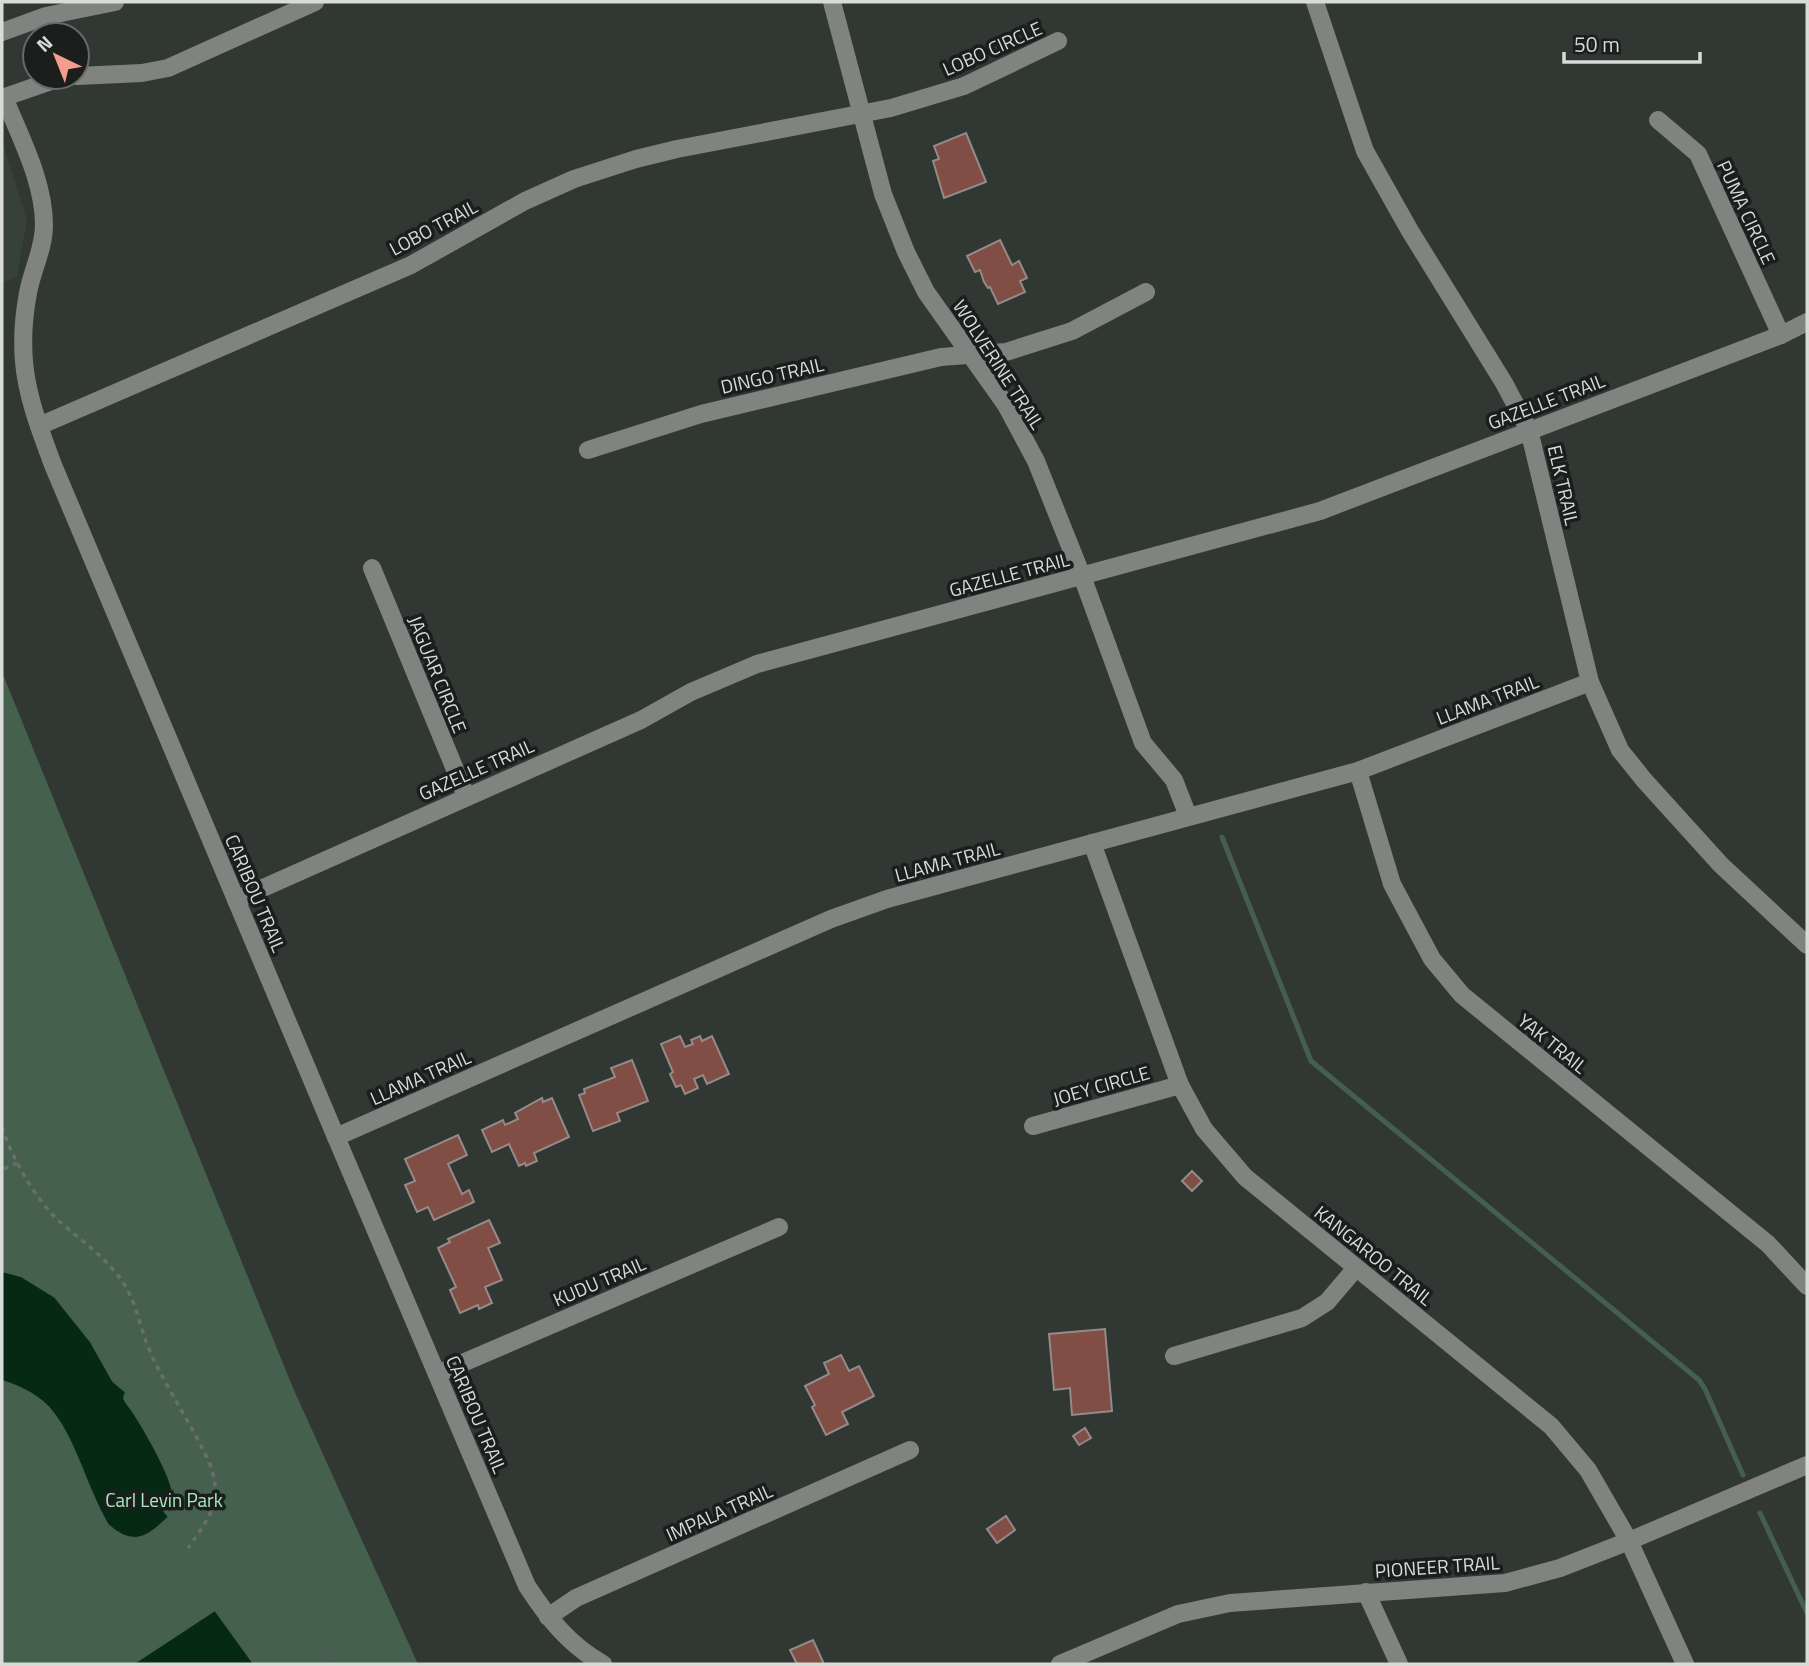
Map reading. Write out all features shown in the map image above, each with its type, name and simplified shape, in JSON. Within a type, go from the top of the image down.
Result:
[{"type":"street","points":[[2,32],[46,16],[115,2]]},
{"type":"street","points":[[91,75],[142,73],[168,68],[315,2]]},
{"type":"street","name":"WOLVERINE TRAIL","points":[[832,2],[883,194],[906,252],[926,292],[1006,405],[1037,461],[1083,576],[1143,743],[1174,780],[1188,816]]},
{"type":"street","name":"ELK TRAIL","points":[[1315,2],[1365,151],[1530,430],[1590,682],[1620,750],[1721,864],[1807,945]]},
{"type":"street","name":"LOBO CIRCLE","points":[[862,112],[891,108],[964,86],[1058,41]]},
{"type":"street","points":[[3,98],[23,91]]},
{"type":"street","name":"CARIBOU TRAIL","points":[[3,98],[35,173],[42,200],[42,246],[28,289],[22,328],[27,389],[38,426],[527,1586],[548,1617],[572,1643],[603,1664]]},
{"type":"street","name":"LOBO TRAIL","points":[[38,426],[411,265],[525,201],[574,179],[677,149],[862,112]]},
{"type":"street","name":"PUMA CIRCLE","points":[[1658,120],[1698,155],[1781,335]]},
{"type":"street","name":"DINGO TRAIL","points":[[588,450],[701,414],[940,357],[1006,352],[1072,331],[1146,292]]},
{"type":"street","name":"GAZELLE TRAIL","points":[[236,900],[641,720],[691,692],[757,664],[1320,510],[1781,335],[1807,322]]},
{"type":"street","name":"JAGUAR CIRCLE","points":[[372,568],[466,796]]},
{"type":"street","name":"LLAMA TRAIL","points":[[336,1138],[831,919],[887,899],[1358,771],[1590,682]]},
{"type":"street","name":"YAK TRAIL","points":[[1358,771],[1392,884],[1432,959],[1462,995],[1768,1244],[1807,1286]]},
{"type":"street","name":"KANGAROO TRAIL","points":[[1092,843],[1180,1085],[1204,1129],[1245,1177],[1552,1426],[1588,1470],[1629,1541],[1685,1664]]},
{"type":"street","name":"JOEY CIRCLE","points":[[1033,1126],[1180,1085]]},
{"type":"street","name":"KUDU TRAIL","points":[[437,1374],[779,1227]]},
{"type":"street","points":[[1174,1356],[1302,1318],[1327,1302],[1356,1268]]},
{"type":"street","name":"IMPALA TRAIL","points":[[548,1617],[576,1598],[910,1450]]},
{"type":"street","name":"PIONEER TRAIL","points":[[1060,1664],[1178,1614],[1230,1602],[1505,1583],[1560,1567],[1629,1541],[1807,1465]]},
{"type":"street","points":[[1366,1592],[1399,1664]]},
{"type":"path","points":[[2,1127],[17,1163],[58,1220],[109,1263],[126,1287],[154,1359],[205,1455],[215,1478],[217,1492],[208,1520],[188,1548]]},
{"type":"path","points":[[4,1170],[17,1163]]},
{"type":"shaded area","points":[[2,141],[27,220],[17,277],[2,283]]},
{"type":"shaded area","points":[[2,1271],[21,1276],[55,1297],[91,1342],[113,1381],[126,1392],[124,1398],[152,1444],[172,1489],[170,1516],[148,1534],[126,1537],[108,1525],[58,1420],[39,1399],[2,1381]]},
{"type":"shaded area","points":[[215,1610],[254,1664],[133,1664]]},
{"type":"green space","name":"Carl Levin Park","points":[[2,672],[293,1388],[418,1664],[2,1664]]},
{"type":"building","points":[[966,133],[986,182],[944,198],[933,161],[939,159],[934,146]]},
{"type":"building","points":[[1000,240],[1012,265],[1019,261],[1027,278],[1020,281],[1025,292],[998,304],[980,270],[975,272],[967,256]]},
{"type":"building","points":[[680,1036],[685,1047],[693,1044],[691,1040],[700,1036],[702,1041],[712,1036],[729,1074],[707,1084],[703,1075],[694,1079],[698,1088],[685,1094],[681,1085],[676,1087],[670,1074],[673,1072],[661,1044]]},
{"type":"building","points":[[632,1060],[648,1101],[617,1113],[620,1121],[593,1131],[579,1095],[585,1093],[584,1089],[615,1077],[611,1068]]},
{"type":"building","points":[[542,1098],[543,1102],[552,1098],[569,1137],[534,1153],[537,1161],[526,1166],[525,1163],[519,1166],[509,1144],[492,1152],[482,1130],[503,1120],[505,1125],[518,1119],[515,1113]]},
{"type":"building","points":[[458,1135],[467,1155],[448,1164],[462,1194],[469,1190],[474,1202],[434,1220],[428,1207],[417,1212],[405,1185],[415,1181],[405,1159]]},
{"type":"building","points":[[1192,1171],[1202,1181],[1192,1191],[1182,1181]]},
{"type":"building","points":[[489,1220],[500,1243],[488,1248],[502,1280],[485,1287],[492,1303],[479,1309],[478,1305],[460,1313],[450,1290],[456,1287],[438,1248],[450,1242],[448,1239]]},
{"type":"building","points":[[1105,1329],[1112,1411],[1072,1415],[1070,1388],[1054,1390],[1049,1334]]},
{"type":"building","points":[[841,1355],[849,1371],[859,1366],[874,1396],[842,1412],[848,1424],[826,1435],[805,1386],[829,1374],[824,1363]]},
{"type":"building","points":[[1085,1428],[1091,1438],[1079,1445],[1073,1436]]},
{"type":"building","points":[[1006,1516],[1015,1530],[997,1543],[987,1529]]},
{"type":"building","points":[[813,1640],[824,1664],[797,1664],[790,1650]]},
{"type":"waterway","points":[[1222,837],[1311,1061],[1699,1380],[1743,1475]]},
{"type":"waterway","points":[[166,1511],[184,1524]]},
{"type":"waterway","points":[[1760,1513],[1807,1613]]},
{"type":"waterway","points":[[256,1578],[334,1664]]}]
